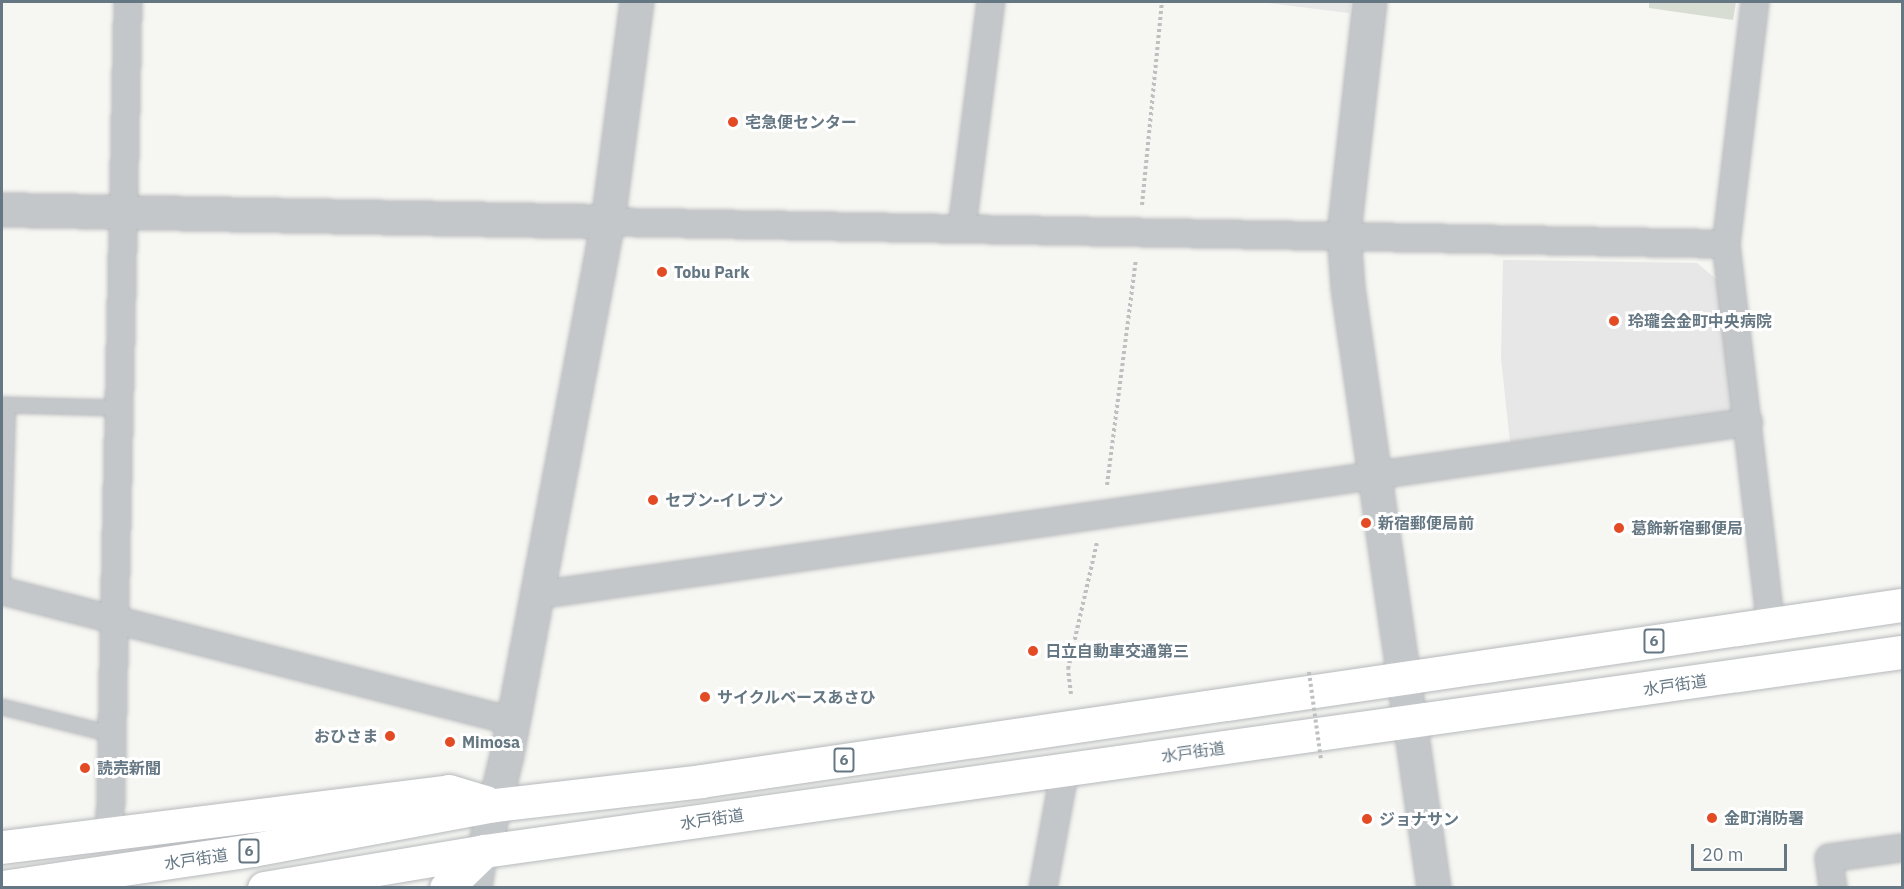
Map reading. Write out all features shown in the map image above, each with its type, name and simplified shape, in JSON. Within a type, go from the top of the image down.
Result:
[{"type":"highway","name":"水戸街道","points":[[2,887],[252,850],[495,805],[701,781],[1902,605]]},
{"type":"highway","name":"水戸街道","points":[[264,888],[484,851],[1411,723],[1902,652]]},
{"type":"highway","name":"水戸街道","points":[[2,847],[110,831],[449,791],[495,805]]},
{"type":"highway","points":[[446,888],[484,851]]},
{"type":"street","points":[[110,831],[111,734],[117,620],[128,2]]},
{"type":"street","points":[[478,888],[538,595],[608,222],[637,2]]},
{"type":"street","points":[[962,227],[992,2]]},
{"type":"street","points":[[1370,2],[1344,233],[1348,288],[1434,888]]},
{"type":"street","points":[[1755,2],[1726,244],[1749,422],[1771,625]]},
{"type":"street","points":[[2,210],[1344,233],[1726,244]]},
{"type":"street","points":[[538,595],[1749,422]]},
{"type":"street","points":[[2,592],[512,721]]},
{"type":"street","points":[[1043,888],[1065,769]]},
{"type":"street","points":[[1833,888],[1829,858],[1902,848]]},
{"type":"lane","points":[[2,592],[4,405],[119,408]]},
{"type":"lane","points":[[2,707],[111,734]]},
{"type":"path","points":[[1071,697],[1068,669],[1103,516],[1139,230],[1162,2]]},
{"type":"path","points":[[1309,672],[1320,760]]},
{"type":"shaded area","points":[[1259,2],[1351,2],[1349,13]]},
{"type":"shaded area","points":[[1649,2],[1736,2],[1733,20],[1649,8]]},
{"type":"shaded area","name":"玲瓏会金町中央病院","points":[[1503,260],[1697,263],[1721,283],[1739,414],[1510,442],[1501,358]]},
{"type":"place","name":"宅急便センター","points":[[733,122]]},
{"type":"place","name":"Tobu Park","points":[[662,272]]},
{"type":"place","name":"玲瓏会金町中央病院","points":[[1614,321]]},
{"type":"place","name":"セブン-イレブン","points":[[653,500]]},
{"type":"place","name":"新宿郵便局前","points":[[1366,523]]},
{"type":"place","name":"葛飾新宿郵便局","points":[[1619,528]]},
{"type":"place","name":"日立自動車交通第三","points":[[1033,651]]},
{"type":"place","name":"サイクルベースあさひ","points":[[705,697]]},
{"type":"place","name":"おひさま","points":[[390,736]]},
{"type":"place","name":"Mimosa","points":[[450,742]]},
{"type":"place","name":"読売新聞","points":[[85,768]]},
{"type":"place","name":"金町消防署","points":[[1712,818]]},
{"type":"place","name":"ジョナサン","points":[[1367,819]]}]
